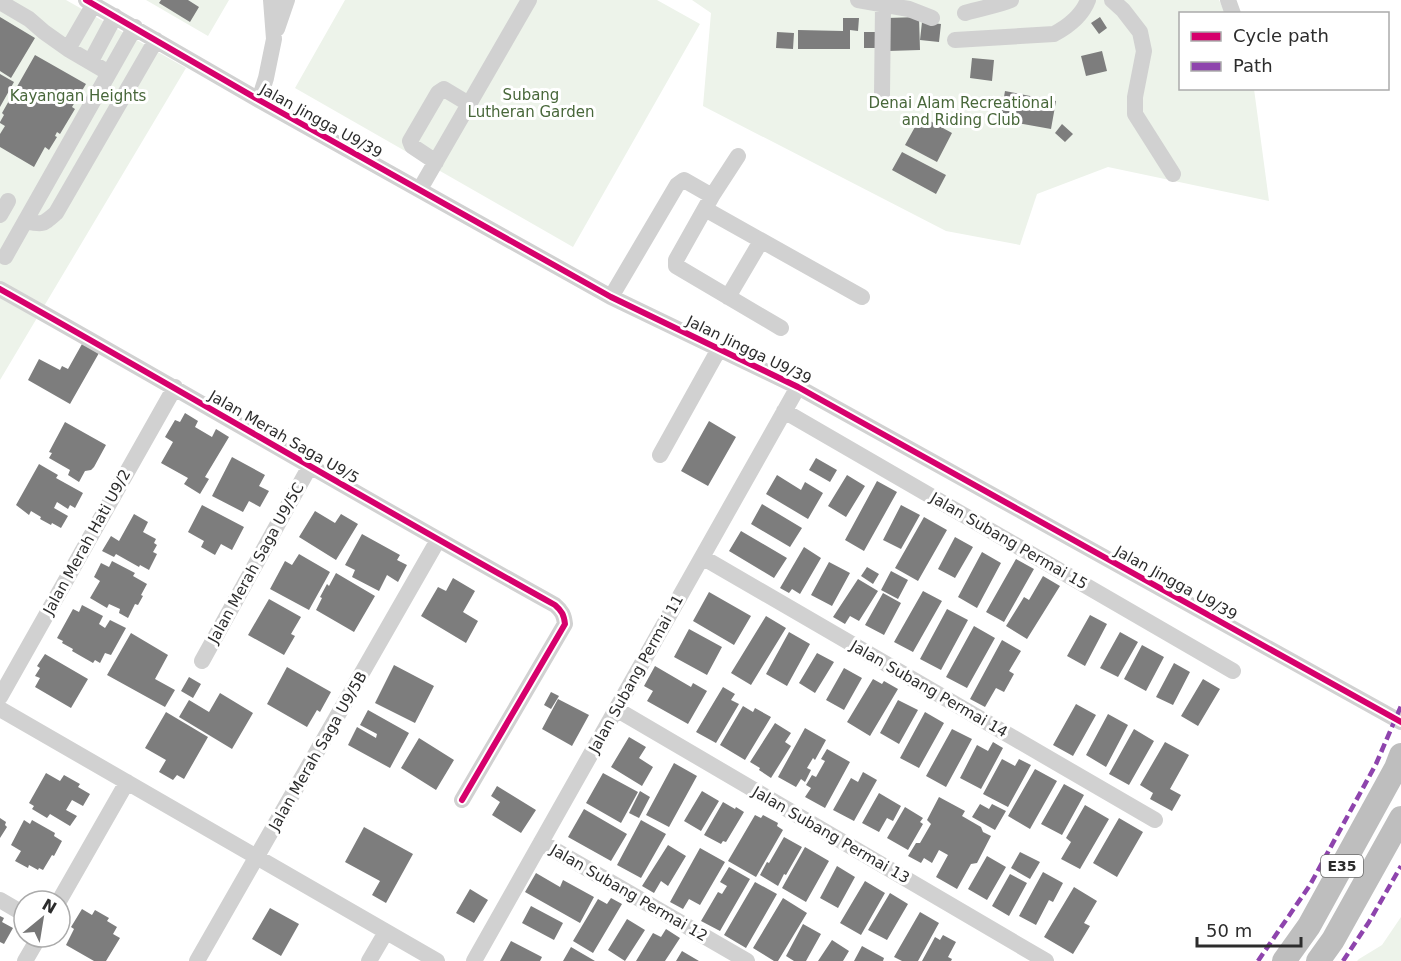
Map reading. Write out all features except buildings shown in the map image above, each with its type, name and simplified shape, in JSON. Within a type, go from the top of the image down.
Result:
[{"type":"highway","name":"E35","points":[[1284,961],[1309,926],[1399,762]]},
{"type":"highway","name":"E35","points":[[1318,961],[1333,940],[1401,818]]},
{"type":"street","points":[[272,0],[274,39]]},
{"type":"street","points":[[259,100],[274,39],[287,0]]},
{"type":"street","points":[[420,189],[529,0]]},
{"type":"street","points":[[858,0],[909,9],[932,18]]},
{"type":"street","points":[[965,13],[1011,0]]},
{"type":"street","points":[[955,40],[1054,34],[1078,17],[1088,0]]},
{"type":"street","points":[[1112,0],[1140,32],[1144,51],[1135,97],[1135,114],[1173,174]]},
{"type":"street","points":[[0,2],[29,19],[68,49],[109,73]]},
{"type":"street","points":[[68,49],[90,2]]},
{"type":"street","name":"Jalan Jingga U9/39","points":[[90,2],[259,100],[611,297],[798,387],[1401,722]]},
{"type":"street","points":[[882,95],[883,6]]},
{"type":"street","points":[[91,61],[115,16]]},
{"type":"street","points":[[5,256],[135,27]]},
{"type":"street","points":[[25,220],[40,224],[56,213],[156,40]]},
{"type":"street","points":[[436,162],[412,146],[410,141],[442,90],[444,89],[469,104]]},
{"type":"street","points":[[738,156],[676,260],[676,266],[782,328]]},
{"type":"street","points":[[611,297],[677,185],[684,180],[709,203],[761,241],[862,297]]},
{"type":"street","points":[[728,297],[761,241]]},
{"type":"street","name":"Jalan Merah Saga U9/5","points":[[0,289],[555,605],[564,616],[565,624],[462,800]]},
{"type":"street","points":[[660,455],[719,350]]},
{"type":"street","name":"Jalan Merah Hati U9/2","points":[[0,697],[175,387]]},
{"type":"street","name":"Jalan Subang Permai 11","points":[[474,961],[798,387]]},
{"type":"street","name":"Jalan Subang Permai 15","points":[[784,411],[1233,671]]},
{"type":"street","name":"Jalan Merah Saga U9/5C","points":[[202,661],[310,466]]},
{"type":"street","name":"Jalan Merah Saga U9/5B","points":[[197,961],[438,540]]},
{"type":"street","name":"Jalan Subang Permai 14","points":[[702,557],[1155,820]]},
{"type":"street","points":[[0,709],[437,961]]},
{"type":"street","name":"Jalan Subang Permai 13","points":[[616,709],[1046,961]]},
{"type":"street","points":[[66,889],[127,782]]},
{"type":"street","name":"Jalan Subang Permai 12","points":[[541,842],[747,961]]},
{"type":"street","points":[[369,961],[386,932]]},
{"type":"green space","name":"Kayangan Heights","points":[[0,0],[66,0],[186,68],[0,380]]},
{"type":"green space","points":[[146,0],[229,0],[208,36]]},
{"type":"green space","name":"Subang Lutheran Garden","points":[[345,0],[657,0],[700,24],[573,247],[295,88]]},
{"type":"green space","name":"Denai Alam Recreational and Riding Club","points":[[692,0],[1219,0],[1225,12],[1179,12],[1179,90],[1254,90],[1269,201],[1108,167],[1037,194],[1020,245],[946,231],[703,106],[711,13]]},
{"type":"green space","points":[[1401,917],[1401,961],[1357,961],[1382,945]]},
{"type":"marked path","points":[[1258,961],[1310,885],[1376,764],[1401,706]]},
{"type":"marked path","points":[[1343,961],[1369,922],[1401,866]]},
{"type":"cycle path","points":[[86,0],[259,100],[611,297],[798,387],[1401,722]]},
{"type":"cycle path","points":[[0,289],[559,609],[565,624],[462,800]]}]
